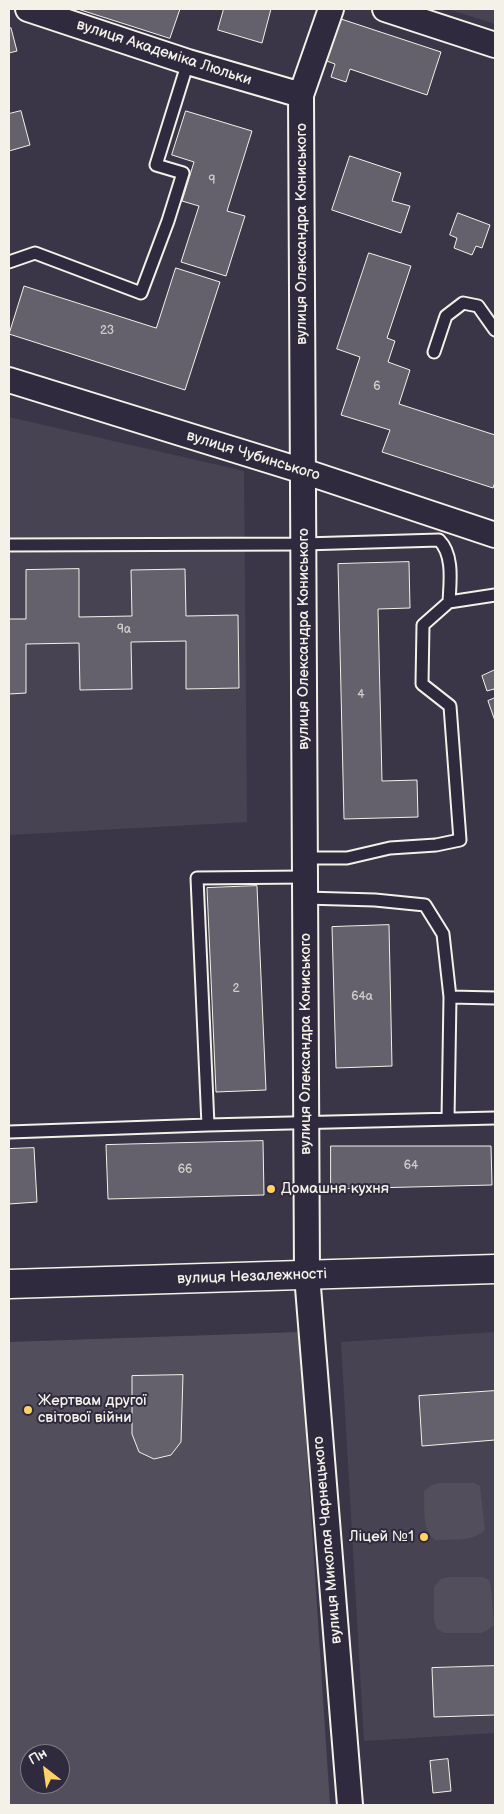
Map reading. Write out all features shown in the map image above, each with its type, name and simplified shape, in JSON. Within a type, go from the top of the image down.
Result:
[{"type":"main road","name":"вулиця Незалежності","points":[[9,1284],[495,1269]]},
{"type":"street","name":"вулиця Академіка Люльки","points":[[28,9],[188,62],[301,96]]},
{"type":"street","name":"вулиця Олександра Кониського","points":[[307,1275],[301,96],[331,9]]},
{"type":"street","points":[[385,9],[495,44]]},
{"type":"street","name":"вулиця Чубинського","points":[[9,380],[303,471],[495,535]]},
{"type":"street","name":"вулиця Миколая Чарнецького","points":[[307,1275],[350,1805]]},
{"type":"lane","points":[[9,262],[35,253],[141,294],[168,221],[183,173],[156,165],[188,62]]},
{"type":"lane","points":[[434,352],[446,316],[463,303],[478,306],[495,330]]},
{"type":"lane","points":[[9,545],[304,544],[439,540],[444,546],[450,567],[450,602]]},
{"type":"lane","points":[[305,877],[347,858],[390,848],[436,845],[460,840],[450,706],[422,684],[423,625],[450,602],[495,595]]},
{"type":"lane","points":[[208,1125],[197,878],[305,877],[375,900],[426,905],[443,934],[450,997],[448,1119]]},
{"type":"lane","points":[[450,997],[495,998]]},
{"type":"lane","points":[[9,1132],[495,1118]]},
{"type":"shaded area","points":[[448,9],[495,9],[495,24]]},
{"type":"shaded area","points":[[9,417],[244,471],[247,822],[9,835]]},
{"type":"shaded area","points":[[299,1332],[330,1805],[9,1805],[9,1342]]},
{"type":"shaded area","name":"Ліцей №1","points":[[495,1332],[495,1733],[364,1741],[341,1342]]},
{"type":"shaded area","points":[[440,1483],[474,1483],[480,1486],[485,1530],[468,1538],[435,1540],[426,1524],[424,1491],[432,1485]]},
{"type":"shaded area","points":[[449,1577],[483,1577],[489,1580],[494,1625],[481,1633],[444,1633],[437,1629],[434,1620],[434,1587],[441,1579]]},
{"type":"building","points":[[78,9],[180,9],[170,38]]},
{"type":"building","points":[[224,9],[271,9],[262,43],[218,30]]},
{"type":"building","points":[[338,18],[441,52],[427,95],[350,69],[346,82],[331,77],[335,64],[324,60]]},
{"type":"building","points":[[11,28],[17,51],[9,53],[9,29]]},
{"type":"building","points":[[21,111],[30,145],[9,151],[9,114]]},
{"type":"building","points":[[186,111],[252,131],[227,211],[245,216],[226,276],[181,262],[199,206],[182,201],[194,162],[172,155]]},
{"type":"building","points":[[350,156],[401,173],[392,201],[410,206],[401,233],[332,210]]},
{"type":"building","points":[[458,213],[490,225],[482,248],[476,246],[472,255],[454,248],[457,238],[450,235]]},
{"type":"building","points":[[369,253],[411,266],[387,338],[395,341],[388,362],[410,370],[399,404],[495,435],[495,482],[493,488],[382,452],[390,430],[341,415],[360,357],[337,349]]},
{"type":"building","points":[[176,268],[220,282],[185,390],[9,334],[24,286],[156,328]]},
{"type":"building","points":[[409,562],[410,608],[378,609],[382,781],[417,780],[418,817],[344,819],[338,564]]},
{"type":"building","points":[[79,569],[79,617],[132,616],[131,570],[185,569],[186,616],[238,615],[239,688],[186,689],[186,641],[131,642],[132,689],[80,690],[79,643],[26,644],[26,693],[9,694],[9,619],[26,619],[26,570]]},
{"type":"building","points":[[495,670],[495,693],[494,689],[487,691],[482,676]]},
{"type":"building","points":[[495,698],[495,721],[488,701]]},
{"type":"building","points":[[257,886],[266,1090],[216,1092],[207,888]]},
{"type":"building","points":[[389,925],[392,1066],[336,1068],[332,927]]},
{"type":"building","points":[[263,1141],[264,1195],[108,1199],[106,1145]]},
{"type":"building","points":[[331,1146],[491,1146],[492,1185],[331,1189]]},
{"type":"building","points":[[34,1148],[37,1202],[9,1204],[9,1149]]},
{"type":"building","points":[[183,1375],[181,1442],[171,1455],[154,1459],[139,1452],[132,1434],[132,1376]]},
{"type":"building","points":[[495,1391],[495,1440],[422,1446],[419,1396]]},
{"type":"building","points":[[495,1666],[495,1715],[434,1717],[432,1668]]},
{"type":"building","points":[[448,1759],[451,1791],[433,1793],[430,1761]]},
{"type":"place","name":"Домашня кухня","points":[[271,1189]]},
{"type":"place","name":"Жертвам другої світової війни","points":[[28,1410]]},
{"type":"place","name":"Ліцей №1","points":[[424,1537]]}]
